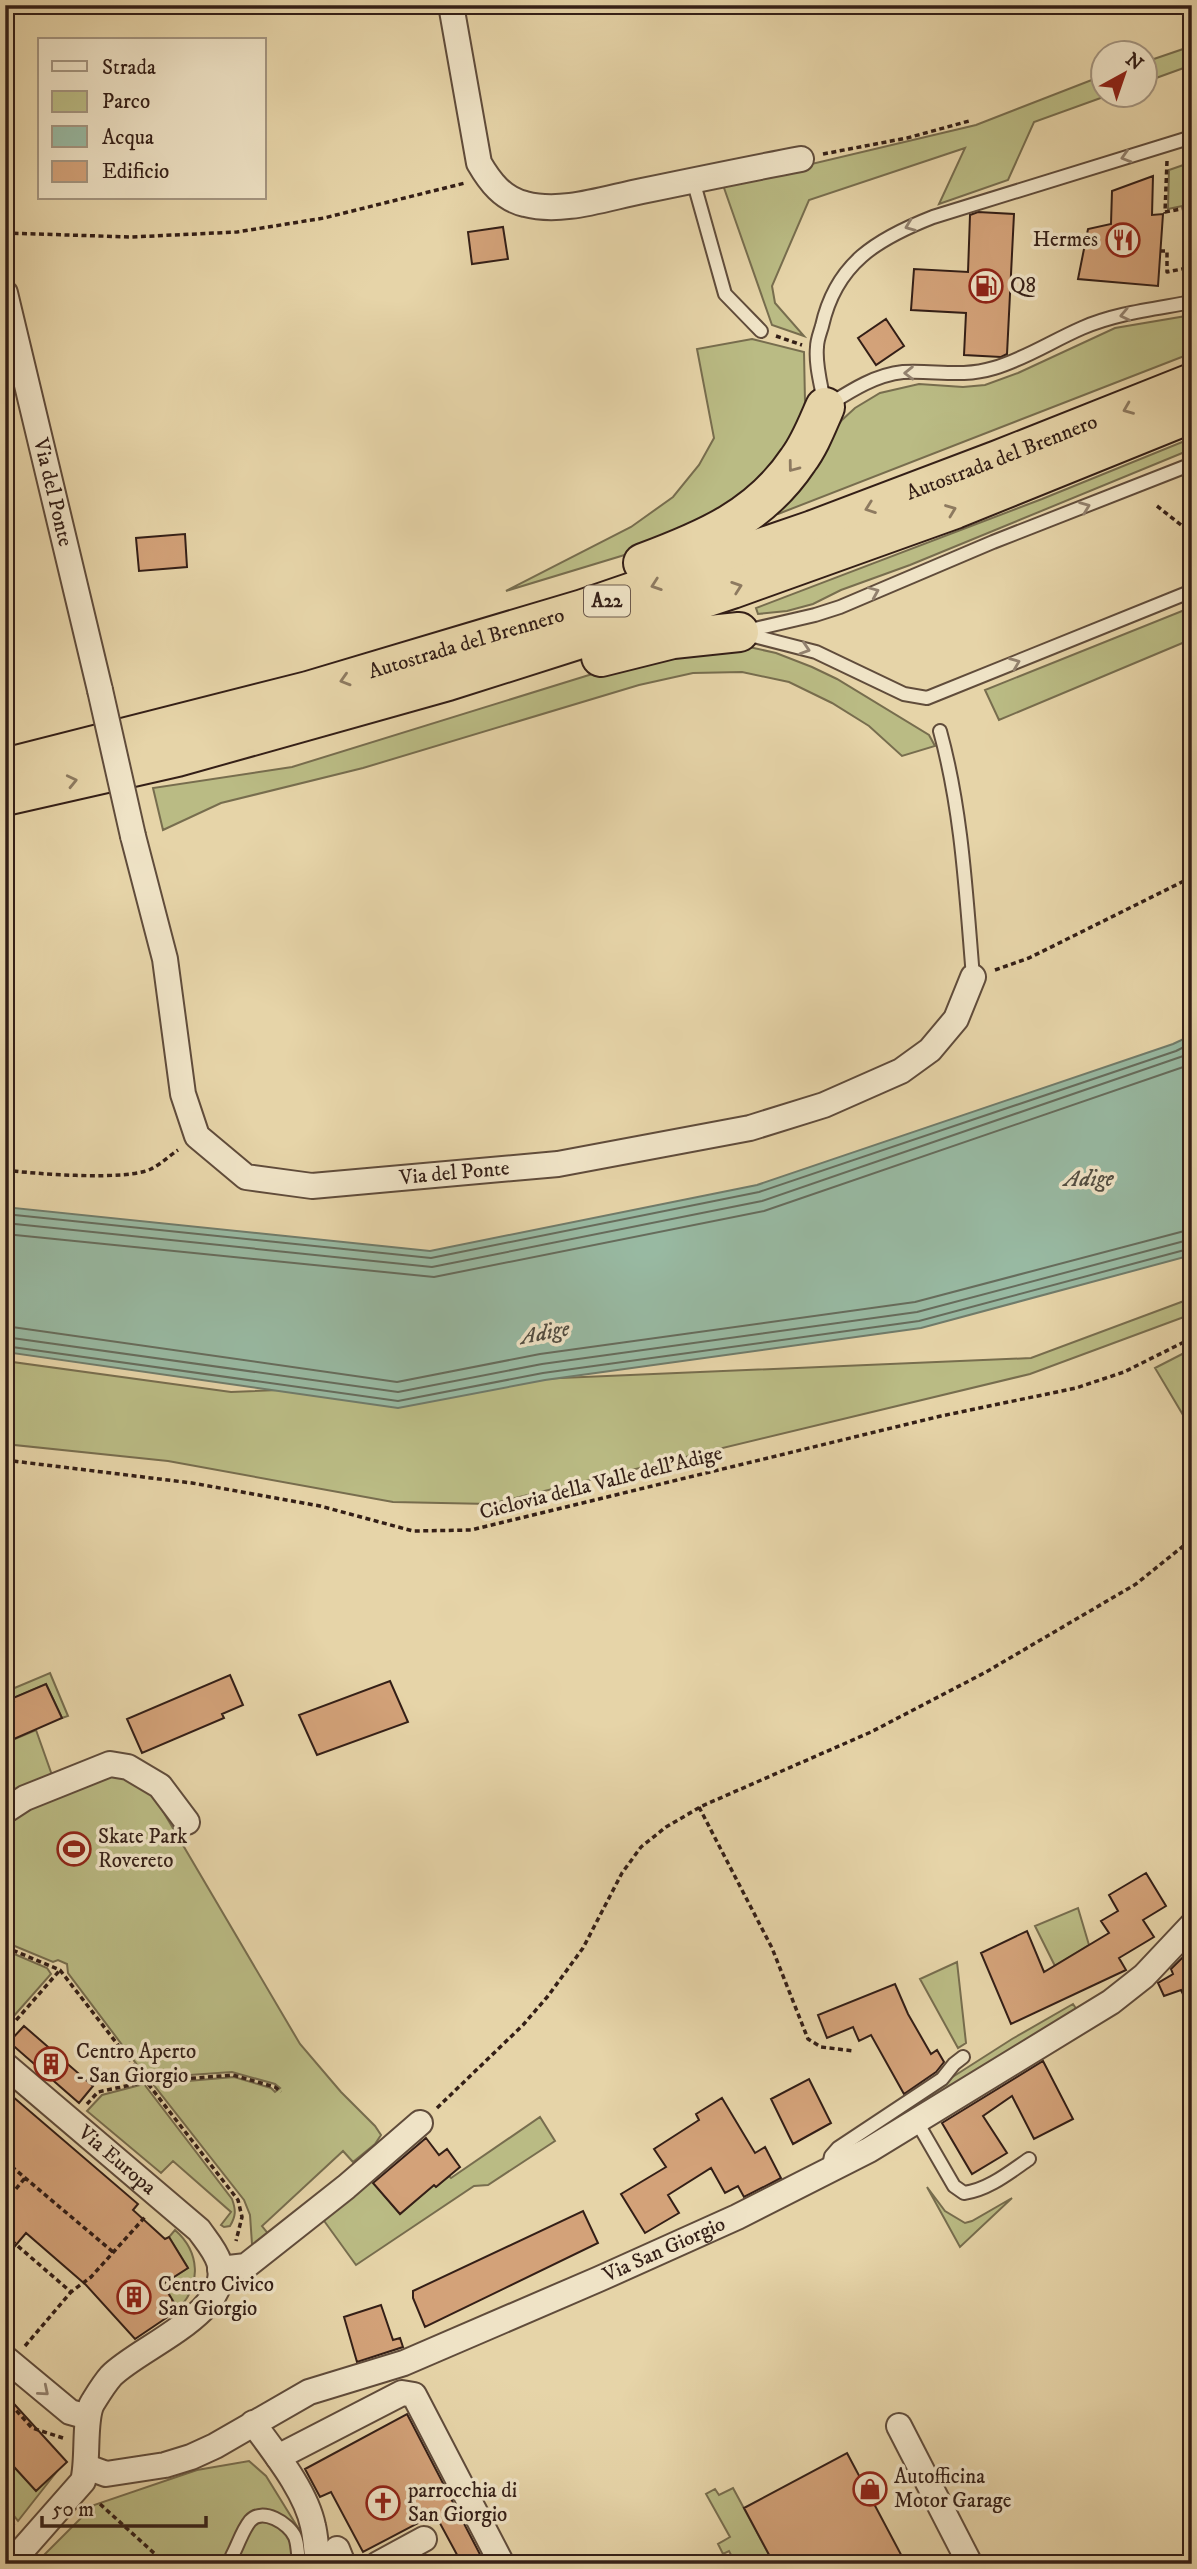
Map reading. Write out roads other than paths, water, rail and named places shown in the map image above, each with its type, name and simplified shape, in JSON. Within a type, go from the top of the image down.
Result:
[{"type":"highway","name":"Autostrada del Brennero","points":[[5,768],[308,691],[583,609],[813,530],[1192,383]]},
{"type":"highway","points":[[512,630],[559,598],[595,580],[717,533],[744,515],[766,499],[800,459],[825,407]]},
{"type":"highway","name":"Autostrada del Brennero","points":[[5,796],[177,757],[448,681],[732,589],[915,523],[1192,413]]},
{"type":"highway","points":[[448,681],[534,677],[673,639],[739,632]]},
{"type":"street","points":[[452,5],[479,163],[488,179],[501,193],[523,204],[548,208],[801,159]]},
{"type":"street","name":"Via del Ponte","points":[[5,293],[133,836],[165,959],[183,1094],[197,1136],[246,1177],[312,1186],[558,1164],[750,1128],[824,1105],[901,1071],[930,1050],[956,1019],[973,977]]},
{"type":"street","points":[[5,1811],[25,1798],[110,1764],[128,1767],[160,1786],[187,1822]]},
{"type":"street","name":"Via San Giorgio","points":[[86,2467],[106,2474],[165,2465],[215,2446],[309,2392],[404,2362],[737,2217],[917,2122],[1124,1994],[1192,1925]]},
{"type":"street","name":"Via Europa","points":[[5,2065],[199,2230],[219,2266]]},
{"type":"street","points":[[10,2564],[83,2481],[90,2406],[112,2376],[147,2348],[203,2311],[220,2278],[219,2266],[246,2266],[346,2188],[421,2123]]},
{"type":"street","points":[[12,2356],[70,2412],[88,2417]]},
{"type":"street","points":[[278,2457],[402,2393],[414,2395],[502,2564]]},
{"type":"street","points":[[253,2423],[309,2503],[313,2525],[332,2559]]},
{"type":"street","points":[[899,2426],[970,2564]]},
{"type":"street","points":[[378,2564],[424,2539]]},
{"type":"lane","points":[[1192,137],[933,218],[895,232],[875,244],[842,276],[825,310],[817,348],[825,407],[885,375],[904,372],[953,375],[975,373],[1021,358],[1083,327],[1109,318],[1192,302]]},
{"type":"lane","points":[[693,180],[725,294],[761,331]]},
{"type":"lane","points":[[739,632],[806,618],[840,607],[993,542],[1192,464]]},
{"type":"lane","points":[[739,632],[816,652],[904,694],[927,698],[1192,591]]},
{"type":"lane","points":[[940,731],[960,822],[973,977]]},
{"type":"lane","points":[[828,2171],[831,2157],[838,2148],[942,2079],[963,2057]]},
{"type":"lane","points":[[917,2122],[954,2186],[964,2193],[974,2192],[990,2184],[1029,2160]]},
{"type":"lane","points":[[232,2556],[251,2520],[259,2516],[284,2523],[295,2537],[299,2564]]},
{"type":"water","name":"Adige","points":[[1192,1035],[1192,1255],[921,1328],[545,1380],[398,1408],[5,1352],[5,1207],[430,1251],[757,1185],[1173,1044]]},
{"type":"place","name":"Hermes","points":[[1123,240]]},
{"type":"place","name":"Q8","points":[[986,286]]},
{"type":"place","name":"Skate Park Rovereto","points":[[74,1849]]},
{"type":"place","name":"Centro Aperto - San Giorgio","points":[[51,2064]]},
{"type":"place","name":"Centro Civico San Giorgio","points":[[134,2297]]},
{"type":"place","name":"Autofficina Motor Garage","points":[[870,2489]]},
{"type":"place","name":"parrocchia di San Giorgio","points":[[383,2503]]}]
